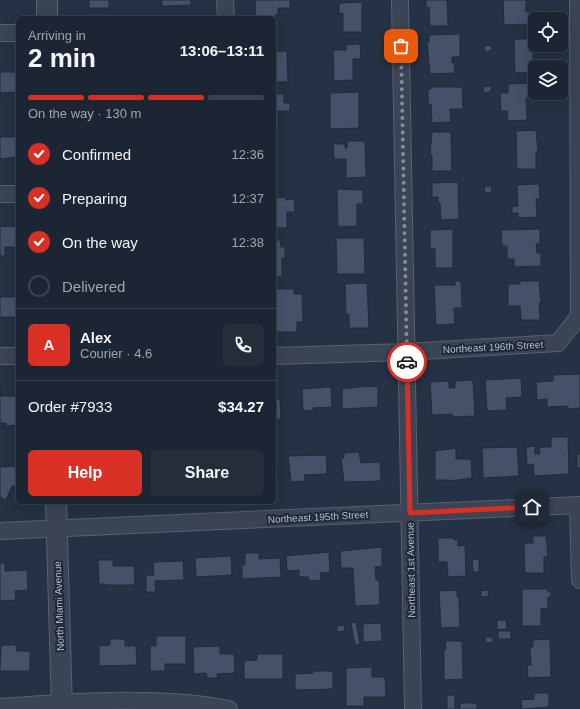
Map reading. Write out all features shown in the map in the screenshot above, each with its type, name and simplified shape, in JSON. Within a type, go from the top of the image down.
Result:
[{"type":"street","points":[[46,0],[47,16]]},
{"type":"street","points":[[225,0],[226,16]]},
{"type":"street","name":"Northeast 1st Avenue","points":[[400,0],[413,709]]},
{"type":"street","name":"Northeast 196th Street","points":[[276,356],[406,352],[558,343],[579,316],[578,0]]},
{"type":"street","points":[[0,33],[16,33]]},
{"type":"street","points":[[0,194],[16,194]]},
{"type":"street","points":[[0,356],[16,356]]},
{"type":"street","name":"North Miami Avenue","points":[[56,504],[62,706]]},
{"type":"street","points":[[579,505],[580,580]]},
{"type":"street","name":"Northeast 195th Street","points":[[0,531],[579,505]]},
{"type":"street","points":[[0,706],[62,706],[156,702],[229,709]]},
{"type":"building","points":[[89,0],[109,0],[109,8],[89,8]]},
{"type":"building","points":[[162,0],[191,0],[191,5],[162,6]]},
{"type":"building","points":[[255,0],[290,0],[290,8],[278,8],[278,15],[256,16]]},
{"type":"building","points":[[426,0],[447,0],[448,26],[430,26],[429,7],[426,8]]},
{"type":"building","points":[[503,0],[526,0],[528,24],[504,25]]},
{"type":"building","points":[[362,2],[362,32],[343,32],[343,13],[339,14],[339,3]]},
{"type":"building","points":[[460,34],[460,57],[452,57],[455,73],[430,74],[427,42],[429,42],[429,35]]},
{"type":"building","points":[[514,39],[528,39],[528,52],[536,53],[533,53],[533,60],[528,60],[528,72],[515,73]]},
{"type":"building","points":[[360,44],[361,59],[353,59],[353,80],[334,81],[333,50],[346,50],[346,45]]},
{"type":"building","points":[[491,45],[492,50],[485,52],[484,46]]},
{"type":"building","points":[[276,51],[287,51],[288,82],[276,82]]},
{"type":"building","points":[[0,72],[16,72],[16,92],[0,93]]},
{"type":"building","points":[[528,83],[528,98],[526,98],[527,120],[508,121],[507,111],[501,111],[500,93],[508,93],[508,84]]},
{"type":"building","points":[[491,86],[491,92],[484,93],[483,87]]},
{"type":"building","points":[[431,87],[462,87],[463,109],[450,109],[451,122],[432,123],[431,104],[428,104],[428,89],[431,89]]},
{"type":"building","points":[[359,92],[359,128],[330,129],[330,93]]},
{"type":"building","points":[[276,94],[284,94],[284,103],[290,103],[290,111],[278,111],[278,131],[276,131]]},
{"type":"building","points":[[536,130],[538,152],[536,152],[536,169],[517,169],[516,131]]},
{"type":"building","points":[[432,132],[451,132],[452,171],[432,171],[432,155],[430,155]]},
{"type":"building","points":[[0,137],[16,137],[16,157],[0,159]]},
{"type":"building","points":[[347,141],[365,141],[366,177],[346,178],[346,159],[334,159],[333,144],[345,144],[345,148],[347,148]]},
{"type":"building","points":[[276,143],[277,179],[276,179]]},
{"type":"building","points":[[458,182],[459,219],[441,220],[440,203],[438,203],[438,197],[432,197],[432,183]]},
{"type":"building","points":[[539,184],[540,199],[536,199],[537,217],[518,218],[518,213],[512,213],[512,207],[518,206],[517,185]]},
{"type":"building","points":[[491,186],[492,192],[485,193],[484,187]]},
{"type":"building","points":[[337,189],[363,190],[363,204],[357,204],[357,226],[338,227]]},
{"type":"building","points":[[286,197],[286,200],[294,199],[295,212],[287,212],[287,228],[276,228],[276,198]]},
{"type":"building","points":[[0,226],[16,227],[16,247],[5,247],[5,256],[0,256]]},
{"type":"building","points":[[453,229],[453,268],[435,268],[435,249],[430,249],[430,230]]},
{"type":"building","points":[[540,229],[540,244],[536,244],[537,253],[541,253],[541,266],[514,267],[514,259],[507,259],[507,246],[502,246],[501,230]]},
{"type":"building","points":[[336,238],[364,238],[365,274],[337,274]]},
{"type":"building","points":[[276,240],[280,240],[281,247],[285,247],[285,258],[282,258],[282,277],[276,277]]},
{"type":"building","points":[[455,281],[461,281],[462,308],[454,308],[455,324],[436,325],[434,285],[455,285]]},
{"type":"building","points":[[520,281],[539,281],[541,303],[539,303],[540,320],[521,320],[520,306],[508,306],[508,284],[520,284]]},
{"type":"building","points":[[367,283],[369,328],[349,328],[349,314],[346,314],[345,284]]},
{"type":"building","points":[[276,289],[294,289],[294,294],[302,294],[303,322],[297,322],[297,332],[276,332]]},
{"type":"building","points":[[0,297],[16,297],[16,317],[0,317]]},
{"type":"building","points":[[580,374],[580,408],[568,409],[568,406],[547,407],[547,399],[537,400],[536,382],[553,381],[553,375]]},
{"type":"building","points":[[521,378],[522,397],[506,398],[507,410],[487,411],[485,380]]},
{"type":"building","points":[[473,380],[475,416],[452,417],[452,414],[432,415],[430,382],[449,381],[449,388],[455,388],[455,381]]},
{"type":"building","points":[[368,386],[378,387],[378,407],[342,409],[342,389]]},
{"type":"building","points":[[331,387],[332,407],[313,408],[314,410],[303,411],[302,389]]},
{"type":"building","points":[[0,388],[1,396],[16,396],[16,425],[6,426],[6,423],[0,423]]},
{"type":"building","points":[[276,399],[280,399],[281,419],[276,419]]},
{"type":"building","points":[[551,437],[568,437],[569,474],[534,476],[533,464],[527,465],[526,447],[535,446],[535,454],[540,454],[539,447],[551,447]]},
{"type":"building","points":[[517,447],[519,476],[483,478],[482,448]]},
{"type":"building","points":[[456,448],[456,459],[471,459],[472,478],[450,481],[435,480],[435,451]]},
{"type":"building","points":[[359,452],[361,463],[380,462],[381,481],[344,482],[341,458],[344,458],[344,453]]},
{"type":"building","points":[[577,454],[580,454],[580,468],[577,468]]},
{"type":"building","points":[[326,455],[327,474],[304,475],[305,481],[291,482],[288,456]]},
{"type":"building","points":[[276,459],[277,459],[278,485],[276,485]]},
{"type":"building","points":[[16,466],[16,486],[12,486],[6,500],[0,497],[0,467]]},
{"type":"building","points":[[533,536],[546,536],[548,557],[544,557],[544,573],[525,573],[524,543],[533,543]]},
{"type":"building","points":[[438,538],[458,539],[458,546],[465,545],[466,576],[448,577],[447,562],[438,562]]},
{"type":"building","points":[[382,547],[382,566],[375,567],[376,580],[379,580],[380,605],[355,606],[353,568],[341,568],[340,551]]},
{"type":"building","points":[[329,552],[330,572],[320,573],[321,580],[309,581],[308,577],[299,577],[299,570],[287,571],[286,556]]},
{"type":"building","points":[[245,553],[259,553],[259,559],[280,558],[281,577],[242,579],[242,565],[245,565]]},
{"type":"building","points":[[231,556],[232,575],[196,577],[195,558]]},
{"type":"building","points":[[472,559],[479,559],[479,572],[473,572]]},
{"type":"building","points":[[98,560],[113,560],[113,566],[134,566],[135,585],[99,584]]},
{"type":"building","points":[[183,561],[184,580],[155,581],[156,592],[146,592],[146,575],[154,575],[153,562]]},
{"type":"building","points":[[0,563],[5,563],[5,571],[27,570],[28,590],[15,591],[16,600],[0,601]]},
{"type":"building","points":[[522,589],[548,589],[548,592],[551,592],[551,597],[548,597],[548,608],[541,609],[541,626],[522,626]]},
{"type":"building","points":[[457,590],[457,597],[459,597],[460,627],[441,628],[439,591]]},
{"type":"building","points":[[488,590],[489,596],[481,597],[481,591]]},
{"type":"building","points":[[497,620],[506,620],[507,629],[497,630]]},
{"type":"building","points":[[356,622],[360,644],[355,645],[351,623]]},
{"type":"building","points":[[381,623],[382,641],[363,642],[363,624]]},
{"type":"building","points":[[344,625],[345,631],[337,632],[337,626]]},
{"type":"building","points":[[498,631],[511,631],[511,639],[498,639]]},
{"type":"building","points":[[156,636],[186,636],[186,664],[165,664],[165,671],[150,671],[150,646],[156,646]]},
{"type":"building","points":[[485,637],[492,637],[493,642],[486,643]]},
{"type":"building","points":[[110,639],[125,639],[125,646],[136,646],[137,665],[99,666],[99,646],[110,645]]},
{"type":"building","points":[[550,639],[551,677],[528,678],[527,665],[531,665],[530,647],[533,647],[533,640]]},
{"type":"building","points":[[445,641],[462,641],[463,679],[444,680],[444,649],[446,649]]},
{"type":"building","points":[[1,645],[16,645],[17,651],[30,651],[30,671],[0,671]]},
{"type":"building","points":[[220,646],[220,654],[234,654],[235,673],[217,674],[218,678],[207,678],[206,673],[194,674],[193,647]]},
{"type":"building","points":[[257,654],[283,654],[283,679],[244,679],[244,661],[257,660]]},
{"type":"building","points":[[372,667],[372,677],[385,677],[386,697],[364,697],[364,706],[346,706],[346,668]]},
{"type":"building","points":[[313,671],[333,671],[333,689],[295,690],[295,674],[313,673]]},
{"type":"building","points":[[534,693],[549,693],[549,707],[522,709],[521,700],[534,699]]},
{"type":"building","points":[[447,695],[455,695],[455,708],[460,708],[460,703],[477,703],[477,709],[447,709]]},
{"type":"way so far","points":[[401,46],[407,362]]},
{"type":"route","points":[[407,362],[410,513],[532,507]]}]
